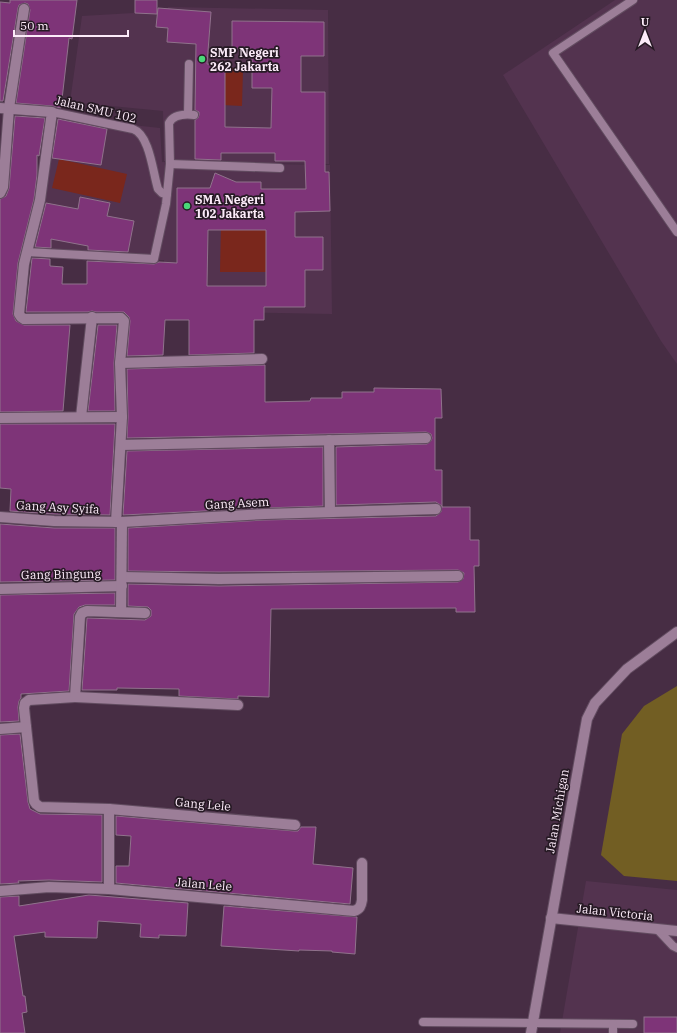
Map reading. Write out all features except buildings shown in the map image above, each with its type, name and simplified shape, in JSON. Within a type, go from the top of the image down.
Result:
[{"type":"street","points":[[0,193],[3,187],[5,108],[24,9]]},
{"type":"street","name":"Jalan SMU 102","points":[[5,108],[52,112]]},
{"type":"street","points":[[52,112],[40,200],[27,252],[19,314],[24,319],[92,317],[121,318],[124,321],[120,363],[122,418],[119,522],[122,582],[121,612]]},
{"type":"street","points":[[81,417],[92,317]]},
{"type":"street","points":[[120,363],[262,359]]},
{"type":"street","points":[[0,418],[122,418]]},
{"type":"street","points":[[121,445],[426,438]]},
{"type":"street","points":[[329,440],[330,512]]},
{"type":"street","name":"Gang Asem","points":[[119,522],[264,514],[436,509]]},
{"type":"street","name":"Gang Asy Syifa","points":[[0,517],[54,521],[119,522]]},
{"type":"street","name":"Gang Bingung","points":[[0,589],[122,582],[219,579],[458,576]]},
{"type":"street","points":[[75,697],[80,617],[82,613],[87,611],[145,613]]},
{"type":"street","name":"Jalan Michigan","points":[[532,1028],[587,719],[595,703],[627,669],[677,632]]},
{"type":"street","points":[[0,729],[26,727],[24,708],[26,701],[29,700],[75,697],[238,705]]},
{"type":"street","name":"Gang Lele","points":[[26,727],[34,801],[40,807],[109,809],[295,825]]},
{"type":"street","points":[[109,809],[109,889]]},
{"type":"street","name":"Jalan Lele","points":[[0,891],[49,887],[109,889],[354,911],[358,910],[361,906],[362,900],[362,863]]},
{"type":"street","name":"Jalan Victoria","points":[[551,918],[677,931]]},
{"type":"lane","points":[[633,0],[553,53],[677,232]]},
{"type":"lane","points":[[27,252],[155,259],[167,194],[170,164],[168,129],[171,119],[179,115],[191,115],[189,64]]},
{"type":"lane","name":"Jalan SMU 102","points":[[52,112],[136,130],[144,140],[151,160],[158,189],[162,193],[167,194]]},
{"type":"lane","points":[[170,164],[280,168]]},
{"type":"lane","points":[[658,930],[673,946],[677,948]]},
{"type":"lane","points":[[423,1022],[532,1028],[633,1024]]},
{"type":"lane","points":[[613,1024],[613,1033]]},
{"type":"shaded area","points":[[615,0],[677,0],[677,364],[661,341],[503,75]]},
{"type":"shaded area","name":"SMP Negeri 262 Jakarta","points":[[168,7],[328,10],[329,164],[164,161],[163,111],[70,102],[82,16],[168,11]]},
{"type":"shaded area","points":[[222,68],[243,68],[242,106],[222,105]]},
{"type":"shaded area","name":"SMA Negeri 102 Jakarta","points":[[58,117],[160,128],[162,162],[330,165],[332,314],[165,311],[164,260],[36,248]]},
{"type":"shaded area","points":[[59,159],[127,174],[120,203],[52,188]]},
{"type":"shaded area","points":[[221,225],[270,225],[270,272],[220,272]]},
{"type":"shaded area","points":[[677,686],[677,881],[624,876],[601,855],[622,734],[644,706]]},
{"type":"shaded area","points":[[586,881],[677,890],[677,1033],[560,1033]]},
{"type":"place","name":"SMP Negeri 262 Jakarta","points":[[202,59]]},
{"type":"place","name":"SMA Negeri 102 Jakarta","points":[[187,206]]}]
